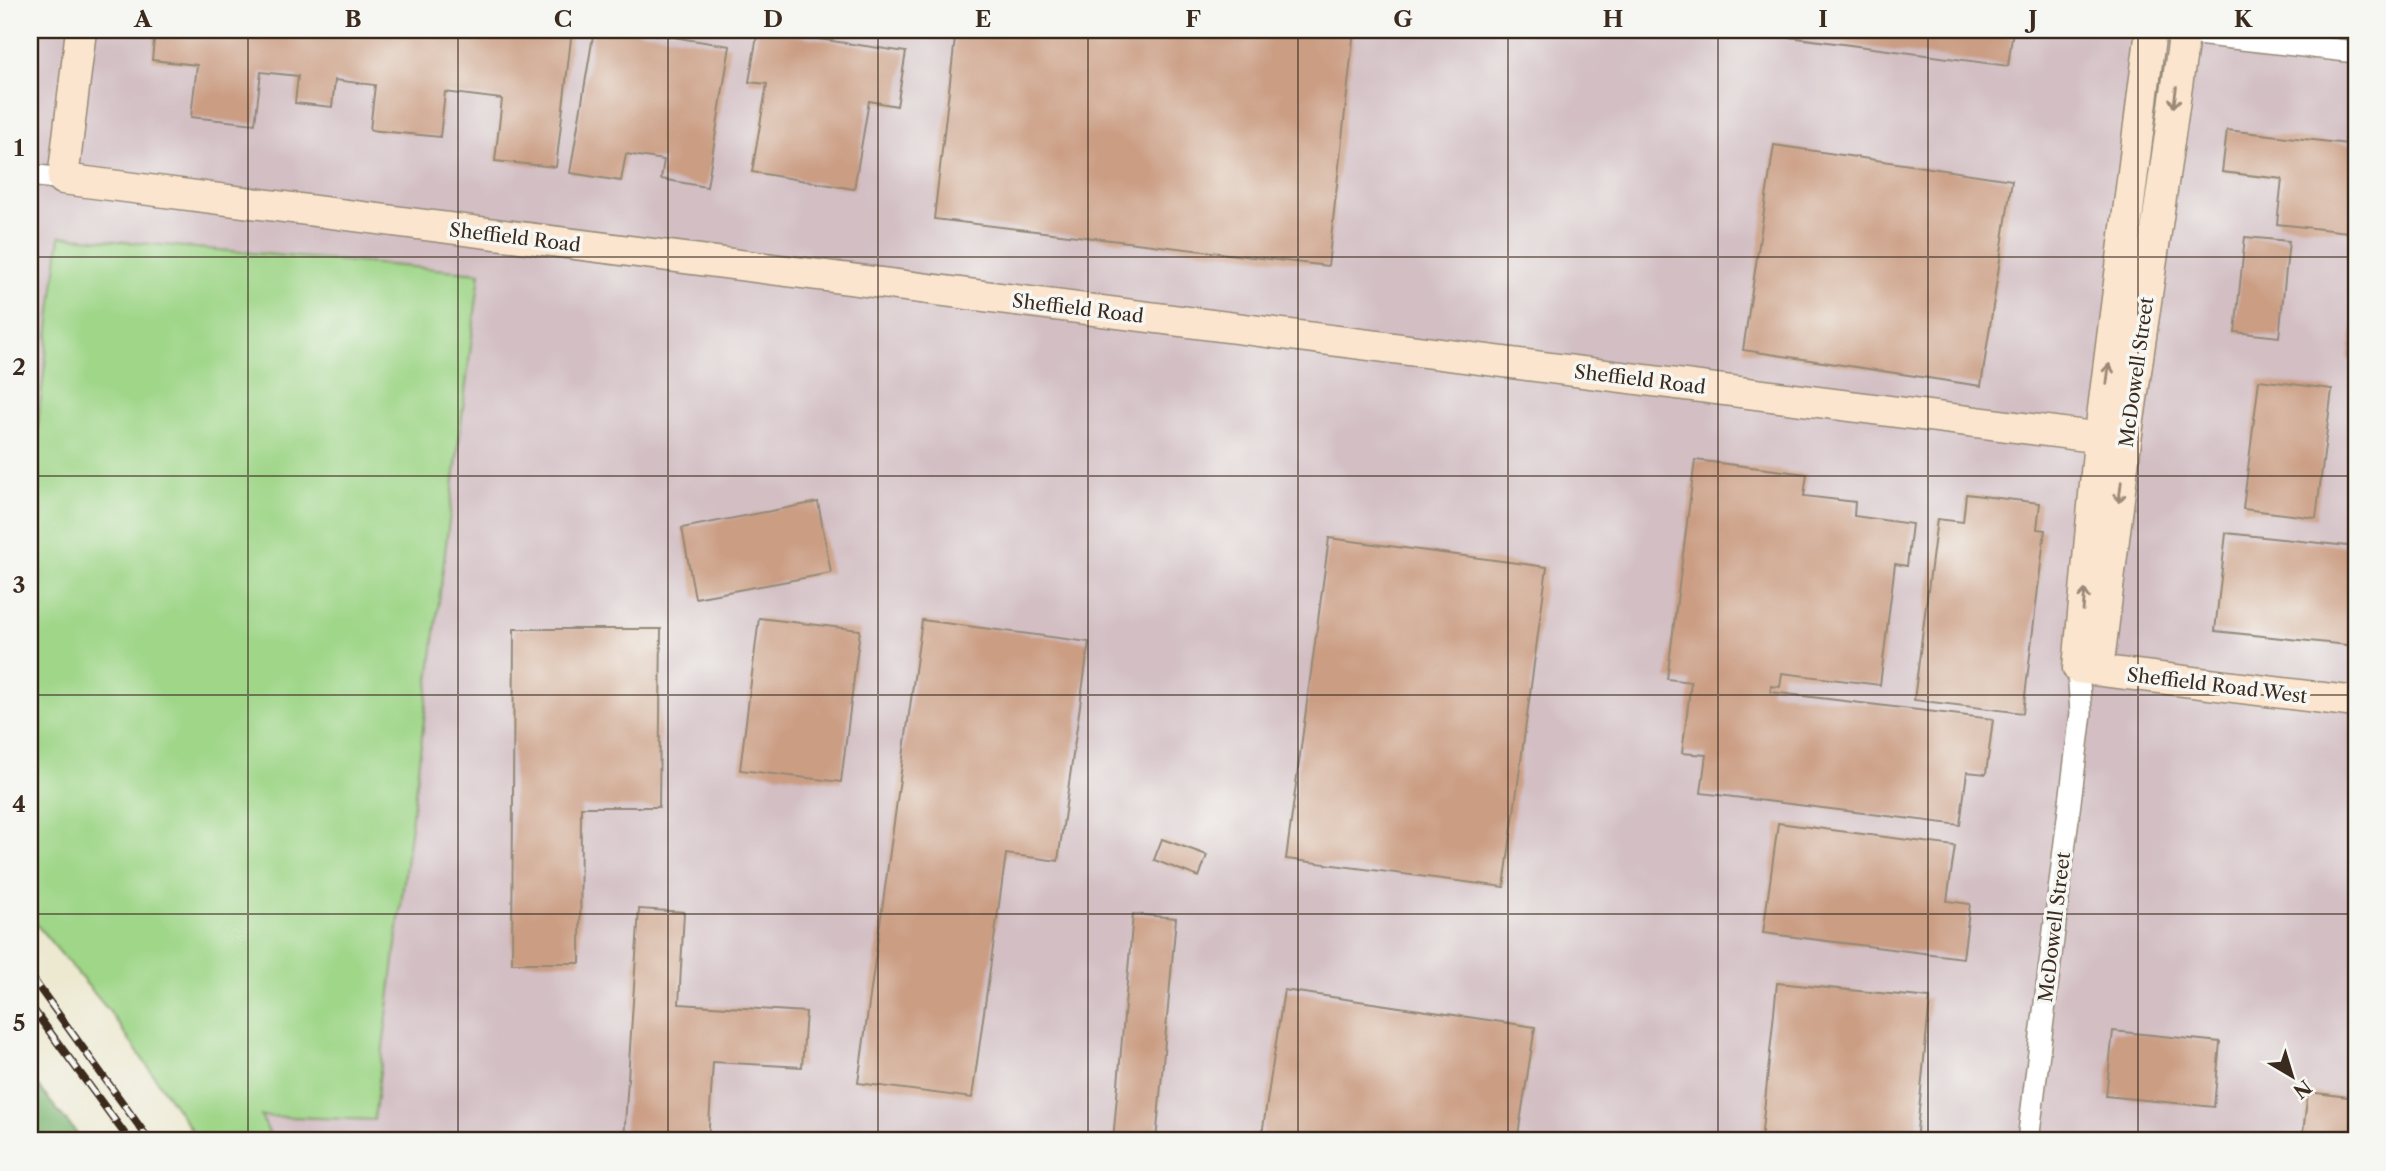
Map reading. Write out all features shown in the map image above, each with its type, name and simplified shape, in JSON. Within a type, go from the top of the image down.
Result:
[{"type":"street","points":[[63,179],[82,30]]},
{"type":"street","name":"McDowell Street","points":[[2028,1141],[2088,669],[2113,439],[2151,30]]},
{"type":"street","points":[[2177,31],[2356,52]]},
{"type":"street","name":"McDowell Street","points":[[2113,439],[2177,31]]},
{"type":"street","name":"Sheffield Road","points":[[30,175],[2113,439]]},
{"type":"street","name":"Sheffield Road West","points":[[2088,669],[2356,702]]},
{"type":"shaded area","points":[[30,30],[2356,30],[2356,1141],[274,1141],[260,1116],[374,1120],[60,236],[30,492]]},
{"type":"green space","points":[[60,236],[480,273],[374,1120],[261,1116],[273,1141],[199,1141],[110,1012],[30,917],[30,492]]},
{"type":"green space","points":[[30,1077],[83,1141],[30,1141]]},
{"type":"building","points":[[155,30],[572,30],[556,167],[495,161],[502,99],[445,92],[440,137],[370,130],[375,85],[335,80],[332,107],[295,103],[298,76],[261,72],[255,124],[191,117],[197,65],[152,60]]},
{"type":"building","points":[[594,30],[628,30],[730,46],[707,187],[661,179],[664,160],[626,154],[621,181],[570,173]]},
{"type":"building","points":[[758,30],[906,52],[897,106],[869,101],[854,189],[752,172],[767,84],[749,82]]},
{"type":"building","points":[[956,30],[1354,30],[1328,266],[934,219]]},
{"type":"building","points":[[1737,30],[2013,30],[2008,66]]},
{"type":"building","points":[[2227,130],[2356,145],[2356,233],[2277,224],[2282,179],[2222,172]]},
{"type":"building","points":[[1774,145],[2012,180],[1981,386],[1743,350]]},
{"type":"building","points":[[2245,237],[2289,241],[2279,337],[2235,332]]},
{"type":"building","points":[[2356,317],[2356,360],[2348,359]]},
{"type":"building","points":[[2259,380],[2332,389],[2316,518],[2243,509]]},
{"type":"building","points":[[1695,460],[1807,474],[1804,496],[1855,502],[1854,516],[1912,524],[1907,566],[1895,564],[1880,685],[1782,673],[1780,687],[1771,686],[1771,692],[1993,719],[1986,774],[1967,772],[1960,825],[1701,793],[1706,755],[1682,753],[1691,682],[1667,679]]},
{"type":"building","points":[[1966,494],[2040,503],[2037,529],[2045,530],[2023,713],[1914,700],[1937,519],[1963,522]]},
{"type":"building","points":[[818,502],[831,573],[695,598],[682,528]]},
{"type":"building","points":[[2226,533],[2356,547],[2356,646],[2215,631]]},
{"type":"building","points":[[1329,538],[1547,567],[1504,887],[1286,859]]},
{"type":"building","points":[[759,618],[860,630],[841,782],[740,770]]},
{"type":"building","points":[[922,620],[1089,642],[1058,861],[1006,854],[972,1098],[858,1083]]},
{"type":"building","points":[[514,629],[661,629],[659,807],[581,807],[580,963],[512,963]]},
{"type":"building","points":[[1778,823],[1955,846],[1947,901],[1970,904],[1963,958],[1763,933]]},
{"type":"building","points":[[1162,839],[1207,855],[1199,877],[1154,860]]},
{"type":"building","points":[[639,909],[684,912],[679,1004],[806,1012],[802,1067],[713,1062],[708,1141],[624,1141]]},
{"type":"building","points":[[1133,914],[1176,918],[1156,1141],[1113,1141]]},
{"type":"building","points":[[1777,983],[1930,998],[1916,1141],[1761,1141]]},
{"type":"building","points":[[1284,990],[1535,1027],[1517,1141],[1261,1141]]},
{"type":"building","points":[[2113,1031],[2220,1042],[2214,1107],[2106,1096]]},
{"type":"building","points":[[2308,1092],[2356,1098],[2356,1141],[2302,1141]]},
{"type":"railway","points":[[30,975],[150,1141]]},
{"type":"railway","points":[[30,1005],[130,1141]]}]
